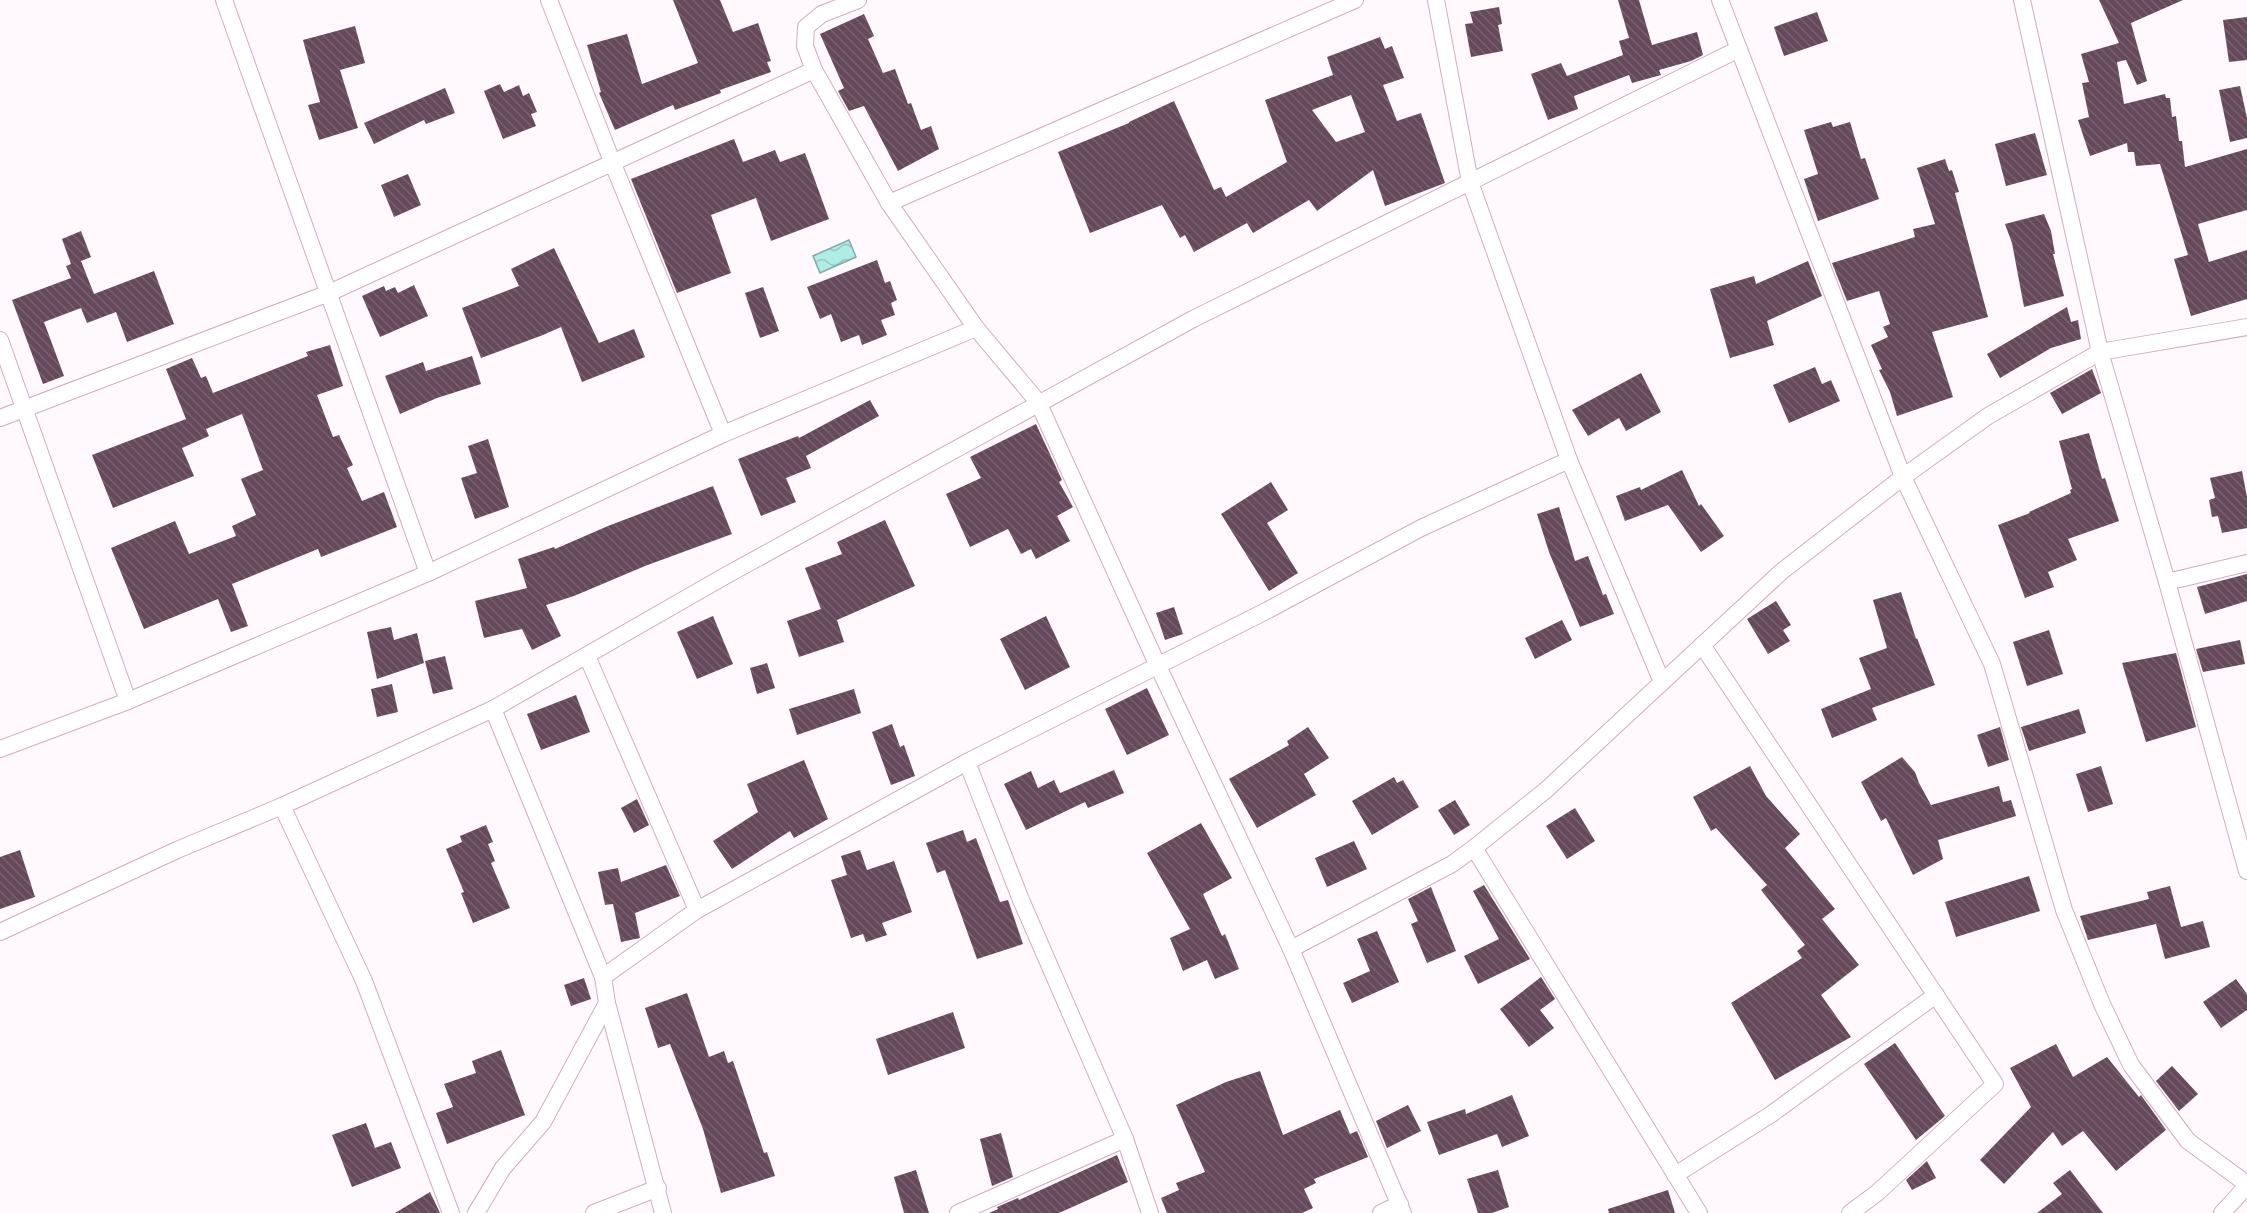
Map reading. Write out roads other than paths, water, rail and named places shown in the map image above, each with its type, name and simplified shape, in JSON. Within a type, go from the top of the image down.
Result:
[{"type":"street","points":[[224,0],[428,573]]},
{"type":"street","points":[[549,0],[723,434]]},
{"type":"street","points":[[858,0],[822,14],[806,27],[805,46],[814,70],[889,203],[976,328],[1038,402],[1158,666],[1291,949],[1402,1208],[1382,1213]]},
{"type":"street","points":[[889,203],[1355,0]]},
{"type":"street","points":[[1436,0],[1470,182],[1569,459],[1662,682]]},
{"type":"street","points":[[1720,0],[1903,477],[1992,664],[2064,910],[2102,1004],[2131,1065],[2188,1141],[2247,1185],[2222,1213]]},
{"type":"street","points":[[2022,0],[2100,352],[2247,871]]},
{"type":"street","points":[[0,932],[493,709],[1038,402],[1192,319],[1739,49]]},
{"type":"street","points":[[0,418],[329,293],[814,70]]},
{"type":"street","points":[[1291,949],[1452,864],[1474,848],[1546,790],[1781,572],[1903,477],[1988,416],[2100,352],[2247,327]]},
{"type":"street","points":[[0,749],[128,701],[428,573],[723,434],[976,328]]},
{"type":"street","points":[[0,340],[128,701]]},
{"type":"street","points":[[603,977],[697,910],[967,762],[1268,610],[1421,528],[1569,459]]},
{"type":"street","points":[[2167,582],[2247,563]]},
{"type":"street","points":[[1702,645],[1995,1084],[1877,1193],[1850,1213]]},
{"type":"street","points":[[587,656],[697,910]]},
{"type":"street","points":[[493,709],[603,977],[607,1003],[663,1213]]},
{"type":"street","points":[[967,762],[1022,900],[1125,1139],[1150,1213]]},
{"type":"street","points":[[282,806],[364,981],[451,1213]]},
{"type":"street","points":[[1474,848],[1699,1213]]},
{"type":"street","points":[[1675,1175],[1770,1115],[1936,995]]},
{"type":"street","points":[[476,1213],[503,1168],[543,1122],[607,1003]]},
{"type":"street","points":[[958,1213],[1125,1139]]},
{"type":"street","points":[[594,1213],[658,1188]]},
{"type":"water","points":[[849,240],[856,257],[820,273],[813,256]]}]
